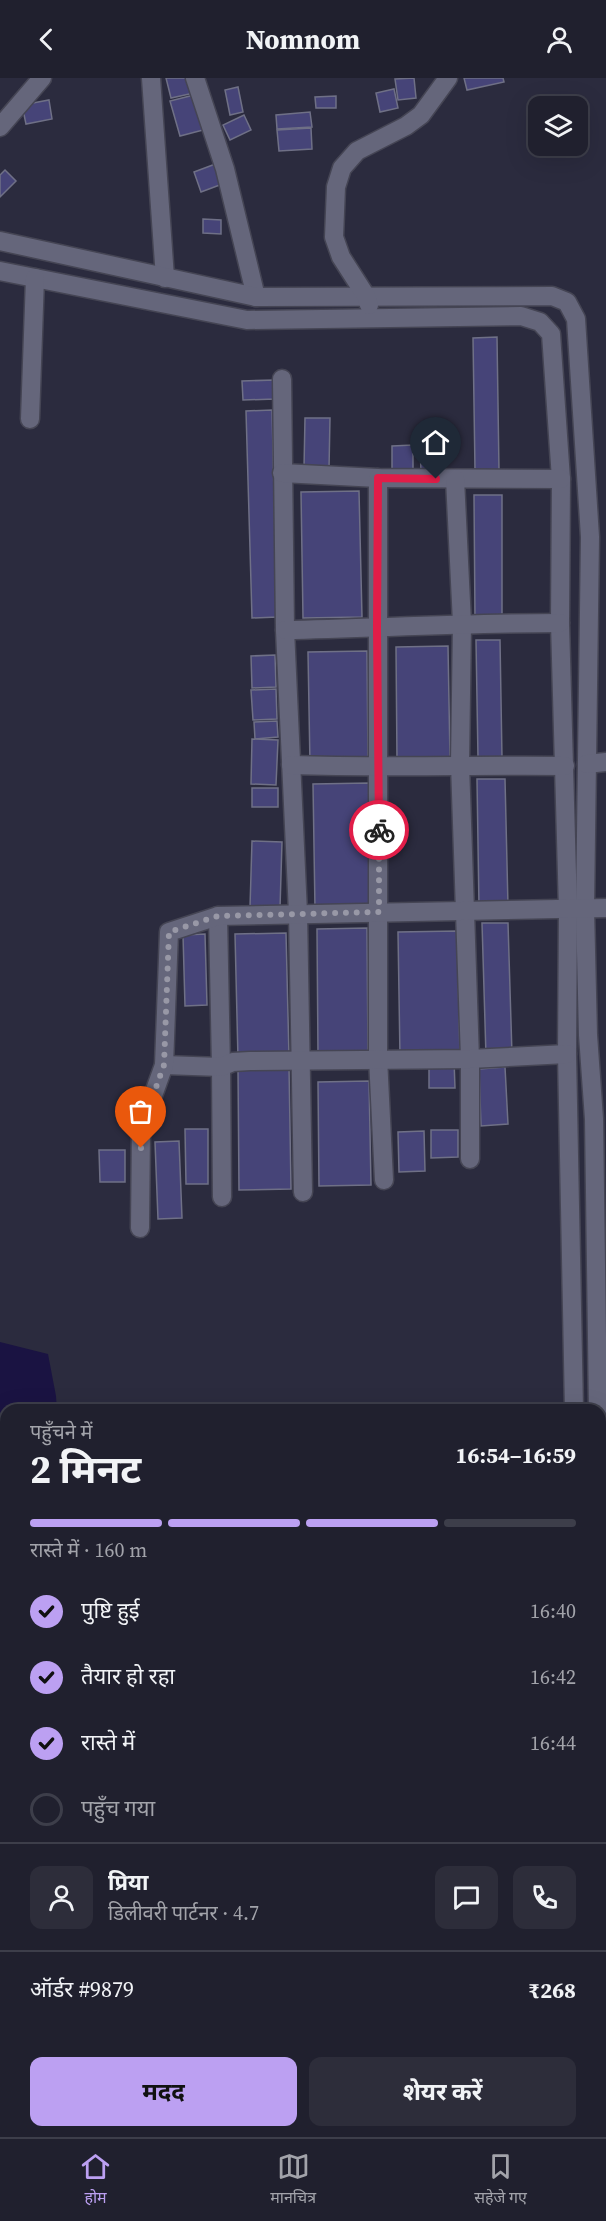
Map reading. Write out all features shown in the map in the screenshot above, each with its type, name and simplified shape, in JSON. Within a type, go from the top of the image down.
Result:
[{"type":"street","points":[[0,127],[42,78]]},
{"type":"street","points":[[150,78],[165,278]]},
{"type":"street","points":[[195,78],[225,169],[256,297]]},
{"type":"street","points":[[373,318],[366,296],[340,256],[334,237],[336,187],[342,168],[357,151],[406,126],[422,115],[448,78]]},
{"type":"street","points":[[0,241],[256,297],[552,296],[567,302],[576,319],[597,614],[567,1054],[574,1404]]},
{"type":"street","points":[[0,271],[247,320],[521,316],[540,322],[551,334],[561,479],[560,622],[565,766],[588,1035],[600,1116],[601,1300],[598,1404]]},
{"type":"street","points":[[30,419],[35,278]]},
{"type":"street","points":[[282,379],[285,630],[298,913],[303,1192]]},
{"type":"street","points":[[282,473],[378,478],[561,479]]},
{"type":"street","points":[[378,478],[377,628],[380,767],[378,1058],[384,1180]]},
{"type":"street","points":[[455,479],[462,623],[460,764],[470,1059],[470,1159]]},
{"type":"street","points":[[285,630],[462,623],[560,622]]},
{"type":"street","points":[[587,764],[606,762]]},
{"type":"street","points":[[291,765],[565,766]]},
{"type":"street","points":[[140,1228],[141,1129],[164,1065],[169,932],[218,916],[606,908]]},
{"type":"street","points":[[218,916],[222,1197]]},
{"type":"street","points":[[164,1065],[221,1067],[232,1062],[300,1059],[470,1059],[567,1054]]},
{"type":"street","points":[[568,1124],[600,1116]]},
{"type":"street","points":[[569,1147],[600,1140]]},
{"type":"shaded area","points":[[0,1342],[48,1354],[57,1404],[0,1404]]},
{"type":"building","points":[[166,78],[190,78],[194,93],[171,98]]},
{"type":"building","points":[[414,78],[416,98],[398,100],[395,79]]},
{"type":"building","points":[[464,78],[503,78],[504,82],[467,90]]},
{"type":"building","points":[[238,87],[243,112],[230,115],[225,90]]},
{"type":"building","points":[[394,89],[398,108],[380,112],[376,93]]},
{"type":"building","points":[[198,94],[207,129],[180,136],[170,101]]},
{"type":"building","points":[[336,96],[336,108],[316,108],[315,97]]},
{"type":"building","points":[[49,100],[52,119],[26,124],[22,105]]},
{"type":"building","points":[[310,112],[312,127],[277,129],[276,115]]},
{"type":"building","points":[[244,115],[251,130],[230,140],[223,125]]},
{"type":"building","points":[[311,128],[312,149],[279,151],[277,130]]},
{"type":"building","points":[[218,163],[225,183],[201,192],[194,172]]},
{"type":"building","points":[[5,170],[16,181],[0,197],[0,175]]},
{"type":"building","points":[[203,219],[221,220],[221,234],[203,233]]},
{"type":"building","points":[[497,337],[499,470],[475,470],[473,338]]},
{"type":"building","points":[[274,380],[275,399],[243,400],[242,381]]},
{"type":"building","points":[[272,410],[277,617],[252,618],[246,411]]},
{"type":"building","points":[[305,418],[330,418],[329,469],[304,468]]},
{"type":"building","points":[[413,445],[413,470],[392,470],[392,446]]},
{"type":"building","points":[[440,446],[441,470],[421,471],[420,447]]},
{"type":"building","points":[[359,491],[362,617],[303,618],[301,492]]},
{"type":"building","points":[[474,495],[502,495],[502,619],[475,619]]},
{"type":"building","points":[[476,640],[500,640],[502,758],[478,758]]},
{"type":"building","points":[[448,646],[450,759],[397,760],[396,647]]},
{"type":"building","points":[[367,651],[368,763],[310,764],[308,652]]},
{"type":"building","points":[[275,655],[276,687],[252,688],[251,656]]},
{"type":"building","points":[[276,689],[277,719],[253,720],[251,690]]},
{"type":"building","points":[[277,721],[278,737],[255,739],[254,722]]},
{"type":"building","points":[[252,739],[278,740],[276,785],[251,784]]},
{"type":"building","points":[[477,779],[505,779],[508,906],[479,907]]},
{"type":"building","points":[[369,783],[371,908],[315,909],[313,784]]},
{"type":"building","points":[[252,788],[278,788],[278,807],[252,807]]},
{"type":"building","points":[[252,841],[282,842],[280,908],[250,907]]},
{"type":"building","points":[[482,923],[508,923],[512,1055],[486,1056]]},
{"type":"building","points":[[367,928],[368,1054],[318,1055],[317,929]]},
{"type":"building","points":[[457,931],[460,1056],[400,1057],[398,932]]},
{"type":"building","points":[[286,933],[289,1057],[238,1059],[235,934]]},
{"type":"building","points":[[205,934],[207,1005],[185,1006],[183,935]]},
{"type":"building","points":[[454,1060],[455,1088],[429,1088],[429,1061]]},
{"type":"building","points":[[289,1067],[291,1189],[239,1190],[238,1068]]},
{"type":"building","points":[[505,1067],[508,1124],[481,1126],[479,1069]]},
{"type":"building","points":[[369,1081],[371,1185],[319,1186],[318,1082]]},
{"type":"building","points":[[185,1129],[208,1129],[208,1184],[186,1184]]},
{"type":"building","points":[[431,1130],[458,1130],[458,1157],[431,1158]]},
{"type":"building","points":[[424,1131],[425,1171],[399,1172],[398,1132]]},
{"type":"building","points":[[179,1141],[182,1218],[158,1219],[155,1142]]},
{"type":"building","points":[[99,1150],[125,1150],[125,1182],[100,1182]]},
{"type":"way so far","points":[[141,1148],[141,1129],[164,1065],[169,932],[218,916],[379,912],[379,830]]},
{"type":"route","points":[[379,830],[378,478],[436,479]]}]
